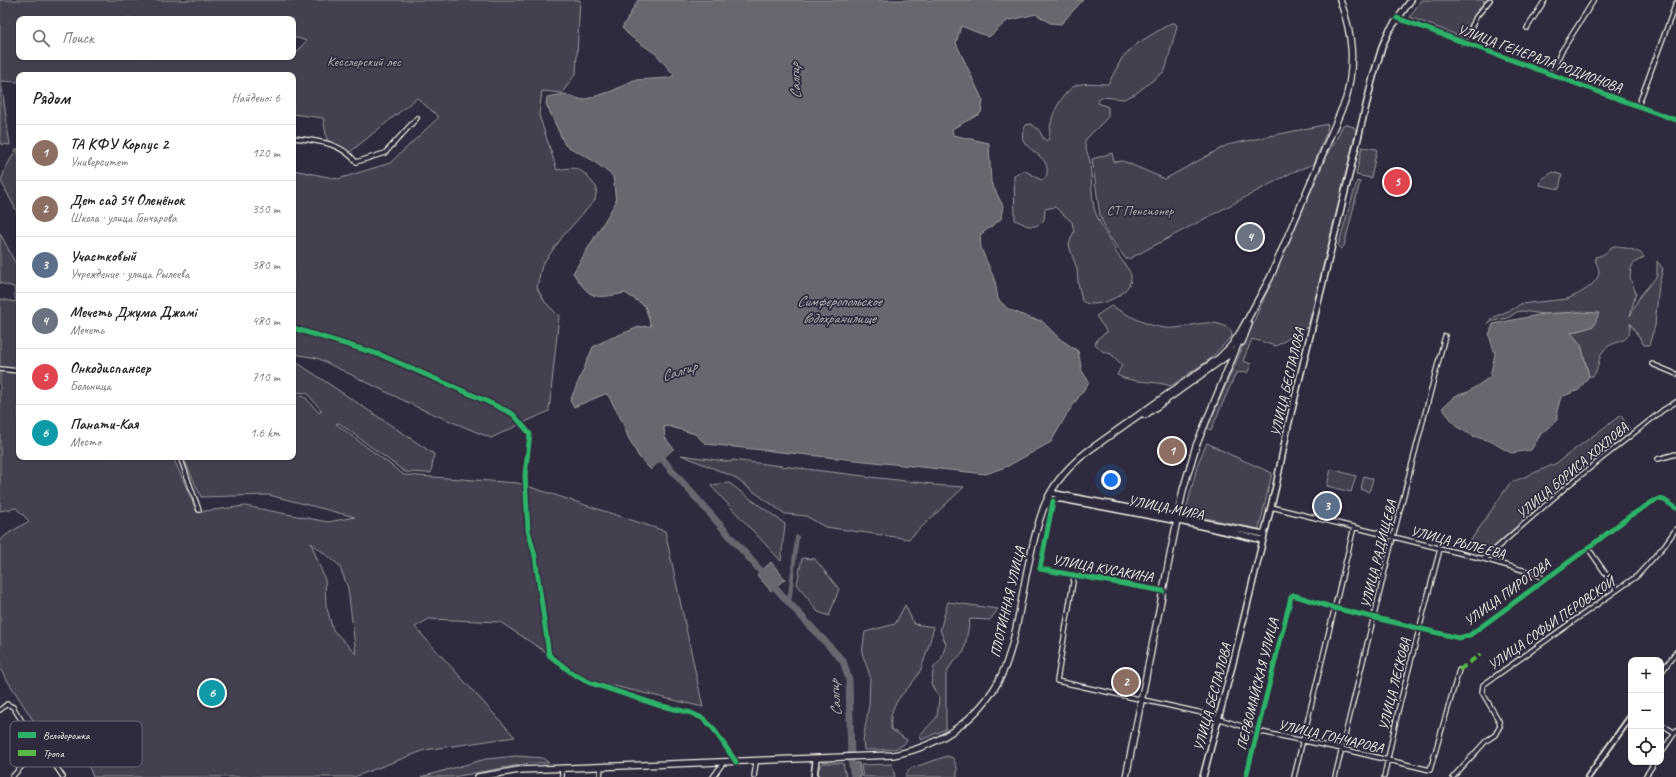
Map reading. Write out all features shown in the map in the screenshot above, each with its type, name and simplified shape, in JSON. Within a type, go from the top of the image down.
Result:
[{"type":"main road","points":[[1216,398],[1328,145],[1346,100],[1351,76],[1352,47],[1348,23],[1340,0]]},
{"type":"main road","name":"УЛИЦА БЕСПАЛОВА","points":[[1203,777],[1233,665],[1271,507],[1288,426],[1373,77],[1385,39],[1397,18],[1411,0]]},
{"type":"main road","points":[[1050,493],[1066,471],[1082,455],[1219,358],[1231,346],[1262,294]]},
{"type":"main road","points":[[1126,777],[1140,699],[1183,490],[1190,464],[1246,323]]},
{"type":"main road","points":[[1050,493],[1076,464],[1092,451],[1240,346]]},
{"type":"main road","name":"ПЛОТИННАЯ УЛИЦА","points":[[478,777],[519,770],[862,758],[903,754],[934,743],[964,724],[994,687],[1004,667],[1013,637],[1034,541],[1043,508],[1050,493]]},
{"type":"main road","name":"УЛИЦА МИРА","points":[[1050,493],[1178,519],[1263,540]]},
{"type":"main road","name":"УЛИЦА МИРА","points":[[1053,501],[1056,499],[1063,499],[1264,534]]},
{"type":"main road","points":[[1043,508],[1053,501]]},
{"type":"main road","points":[[814,777],[816,760]]},
{"type":"street","points":[[1462,43],[1468,35],[1476,17],[1490,0]]},
{"type":"street","points":[[1527,28],[1545,0]]},
{"type":"street","points":[[1551,74],[1561,52],[1594,0]]},
{"type":"street","points":[[1638,106],[1676,3]]},
{"type":"street","name":"УЛИЦА ГЕНЕРАЛА РОДИОНОВА","points":[[1397,18],[1676,120]]},
{"type":"street","points":[[296,138],[329,143],[350,154],[356,162],[385,153],[417,118]]},
{"type":"street","points":[[296,329],[381,355],[513,414],[530,434],[525,475],[528,530],[535,556],[549,655],[572,673],[588,682],[658,705],[691,713],[704,719],[713,728],[736,762]]},
{"type":"street","name":"УЛИЦА РАДИЩЕВА","points":[[1335,777],[1392,537],[1445,336]]},
{"type":"street","points":[[1652,364],[1676,374]]},
{"type":"street","points":[[0,369],[16,372]]},
{"type":"street","name":"УЛИЦА БОРИСА ХОХЛОВА","points":[[1484,559],[1566,487],[1663,410],[1676,402]]},
{"type":"street","points":[[1658,459],[1676,454]]},
{"type":"street","points":[[181,460],[199,510]]},
{"type":"street","name":"УЛИЦА ПИРОГОВА","points":[[1291,597],[1292,595],[1334,608],[1459,638],[1464,637],[1630,516],[1652,502],[1659,499],[1668,502],[1676,508]]},
{"type":"street","name":"ПЛОТИННАЯ УЛИЦА","points":[[1040,569],[1053,501]]},
{"type":"street","name":"УЛИЦА РЫЛЕЕВА","points":[[1271,507],[1484,559],[1537,574],[1544,580]]},
{"type":"street","points":[[1294,777],[1354,527]]},
{"type":"street","name":"УЛИЦА СОФЬИ ПЕРОВСКОЙ","points":[[1452,777],[1486,741],[1495,735],[1500,726],[1500,721],[1481,690],[1483,685],[1637,576],[1664,546],[1676,529]]},
{"type":"street","points":[[1588,548],[1617,590]]},
{"type":"street","name":"УЛИЦА ЛЕСКОВА","points":[[1384,777],[1398,712],[1440,549]]},
{"type":"street","name":"УЛИЦА КУСАКИНА","points":[[1040,569],[1163,591]]},
{"type":"street","name":"УЛИЦА ГОНЧАРОВА","points":[[1074,576],[1057,681],[1198,712],[1257,731],[1430,770],[1459,670]]},
{"type":"street","name":"ПЕРВОМАЙСКАЯ УЛИЦА","points":[[1246,777],[1291,597]]},
{"type":"street","points":[[1664,669],[1676,652]]},
{"type":"street","points":[[0,710],[7,704],[13,707],[22,721]]},
{"type":"street","points":[[1588,777],[1628,720]]},
{"type":"street","points":[[1664,726],[1676,732],[1664,749]]},
{"type":"street","points":[[754,777],[756,762]]},
{"type":"street","points":[[713,777],[723,763]]},
{"type":"street","points":[[1645,777],[1653,765]]},
{"type":"street","points":[[12,777],[21,767]]},
{"type":"street","points":[[56,767],[62,777]]},
{"type":"street","points":[[600,777],[601,767]]},
{"type":"street","points":[[562,768],[562,777]]},
{"type":"green space","name":"Кесслерский лес","points":[[0,0],[580,0],[576,73],[562,93],[542,91],[539,115],[557,170],[571,168],[580,170],[597,188],[595,200],[563,236],[542,265],[537,288],[545,302],[559,316],[549,411],[491,438],[419,408],[317,358],[296,354],[296,171],[338,179],[390,163],[439,117],[417,98],[350,152],[327,140],[323,118],[296,114],[296,72],[16,72],[16,82],[1,81],[10,145],[0,144]]},
{"type":"green space","points":[[1421,0],[1485,0],[1462,37],[1410,17]]},
{"type":"green space","points":[[1171,23],[1175,23],[1177,26],[1165,71],[1135,94],[1124,99],[1102,97],[1098,99],[1098,103],[1108,107],[1108,117],[1085,141],[1090,162],[1094,208],[1116,252],[1131,275],[1127,288],[1121,294],[1104,302],[1088,304],[1082,301],[1077,269],[1069,244],[1074,231],[1072,222],[1055,207],[1045,209],[1044,220],[1036,226],[1028,226],[1015,220],[1014,176],[1024,170],[1041,180],[1045,179],[1047,170],[1045,163],[1028,147],[1022,134],[1026,125],[1031,124],[1039,130],[1043,138],[1047,141],[1054,113],[1060,101],[1068,91],[1081,84],[1108,84],[1122,58],[1138,43]]},
{"type":"green space","name":"СТ Пенсионер","points":[[1328,124],[1327,131],[1314,164],[1293,172],[1129,259],[1126,259],[1109,236],[1100,216],[1092,159],[1112,153],[1114,162],[1123,161],[1165,179],[1227,145]]},
{"type":"green space","points":[[1345,124],[1354,127],[1356,132],[1308,327],[1276,346],[1252,339],[1243,361],[1251,364],[1248,372],[1236,373],[1211,430],[1207,428],[1331,146],[1333,146],[1343,125]]},
{"type":"green space","points":[[1362,147],[1377,149],[1371,178],[1356,175]]},
{"type":"green space","points":[[16,150],[16,210],[1,181],[5,169]]},
{"type":"green space","points":[[1553,172],[1562,175],[1559,189],[1540,185],[1542,179]]},
{"type":"green space","points":[[1357,181],[1360,182],[1344,246],[1341,249],[1338,246]]},
{"type":"green space","points":[[0,233],[16,264],[16,302],[14,287],[0,283]]},
{"type":"green space","points":[[1614,247],[1635,250],[1644,257],[1633,264],[1631,268],[1630,278],[1636,293],[1630,316],[1640,296],[1657,276],[1657,261],[1663,269],[1659,284],[1655,326],[1649,345],[1644,345],[1630,323],[1630,330],[1626,338],[1608,346],[1604,350],[1595,373],[1593,376],[1589,376],[1581,345],[1571,333],[1594,326],[1580,312],[1543,314],[1522,311],[1517,312],[1508,318],[1493,321],[1487,324],[1492,318],[1515,308],[1520,304],[1567,299],[1581,292],[1591,285],[1598,277],[1599,270],[1595,257],[1604,254]]},
{"type":"green space","points":[[0,299],[16,302],[16,460],[174,460],[197,512],[245,506],[328,522],[355,517],[269,495],[201,497],[184,460],[296,460],[296,396],[305,397],[319,413],[322,411],[307,393],[296,392],[296,362],[434,454],[431,473],[405,472],[339,423],[336,424],[404,475],[518,483],[665,531],[703,707],[588,680],[500,622],[429,619],[415,627],[515,737],[425,750],[354,777],[93,777],[89,767],[142,767],[142,721],[34,721],[0,669],[0,540],[29,521],[16,508],[0,511]],"holes":[[[311,543],[339,565],[348,588],[356,654],[333,630],[326,605],[325,580]]]},
{"type":"green space","points":[[1111,306],[1137,320],[1159,327],[1175,328],[1215,323],[1223,325],[1231,330],[1232,336],[1210,359],[1171,386],[1130,380],[1117,375],[1122,365],[1111,354],[1102,351],[1095,344],[1098,338],[1107,332],[1096,316]]},
{"type":"green space","points":[[1621,415],[1631,432],[1527,517],[1488,552],[1467,546],[1510,483],[1555,464]]},
{"type":"green space","points":[[1207,443],[1272,473],[1259,529],[1185,514],[1198,463]]},
{"type":"green space","points":[[681,455],[731,462],[732,460],[864,476],[869,478],[964,487],[909,539],[825,527],[806,516],[785,514],[732,476]]},
{"type":"green space","points":[[1331,469],[1356,476],[1351,492],[1327,486]]},
{"type":"green space","points":[[1364,476],[1373,479],[1369,492],[1361,489]]},
{"type":"green space","points":[[729,483],[785,524],[781,561],[710,485]]},
{"type":"green space","points":[[802,558],[815,559],[839,589],[829,616],[818,612],[797,584]]},
{"type":"green space","points":[[948,602],[998,609],[990,620],[970,619],[964,652],[953,662],[946,674],[946,729],[921,740],[920,735],[937,717],[939,698],[931,684],[934,667],[941,660],[946,644],[940,630]]},
{"type":"green space","points":[[905,605],[914,624],[934,627],[921,669],[896,702],[891,718],[891,729],[907,740],[900,747],[894,749],[864,750],[863,740],[869,705],[870,676],[862,653],[865,632],[895,624]]},
{"type":"green space","points":[[516,756],[543,758],[549,763],[530,763],[453,777],[421,777],[486,759]]},
{"type":"green space","points":[[947,756],[953,758],[957,768],[957,777],[905,777],[909,769]]},
{"type":"green space","points":[[822,763],[843,763],[846,777],[818,777],[818,770]]},
{"type":"green space","points":[[892,764],[895,777],[863,777],[861,765]]},
{"type":"water","name":"Симферопольское водохранилище","points":[[638,0],[1083,0],[1061,24],[1050,23],[1036,14],[1007,21],[989,37],[961,26],[956,43],[983,101],[981,113],[952,129],[953,135],[989,143],[991,182],[1003,206],[1001,219],[980,235],[981,248],[995,281],[998,299],[1008,309],[1042,321],[1060,339],[1078,351],[1082,371],[1089,382],[1067,414],[1051,442],[1008,466],[986,474],[706,444],[695,434],[668,426],[664,427],[665,438],[674,449],[651,470],[639,457],[608,395],[605,394],[574,407],[570,401],[593,347],[606,340],[639,327],[651,326],[645,306],[625,293],[600,296],[589,293],[573,273],[616,202],[613,176],[592,160],[565,145],[546,104],[547,97],[564,94],[583,100],[612,91],[634,80],[669,78],[674,75],[656,54],[630,36],[622,28]]},
{"type":"water","points":[[1580,312],[1599,313],[1594,326],[1571,333],[1581,345],[1589,376],[1579,390],[1561,397],[1557,411],[1557,420],[1541,434],[1531,450],[1511,453],[1490,441],[1473,436],[1457,427],[1442,408],[1455,396],[1468,392],[1490,377],[1495,354],[1489,335],[1493,324],[1543,314]]},
{"type":"water","points":[[771,562],[785,579],[771,591],[757,575]]},
{"type":"water","points":[[848,763],[859,763],[861,777],[856,777],[853,769]]},
{"type":"pier","points":[[674,449],[675,451],[652,472],[651,470]]},
{"type":"waterway","name":"Салгир","points":[[658,453],[789,603],[843,661],[849,680],[851,760],[854,777]]},
{"type":"waterway","points":[[789,603],[797,537]]},
{"type":"marked path","points":[[1459,670],[1481,654]]},
{"type":"cycle path","points":[[1397,18],[1676,120]]},
{"type":"cycle path","points":[[296,329],[381,355],[513,414],[530,434],[525,475],[528,530],[535,556],[549,655],[572,673],[588,682],[658,705],[691,713],[704,719],[713,728],[736,762]]},
{"type":"cycle path","points":[[1246,777],[1291,597],[1293,595],[1334,608],[1459,638],[1470,635],[1630,516],[1652,502],[1659,499],[1664,500],[1676,508]]},
{"type":"cycle path","points":[[1053,501],[1040,569],[1163,591]]},
{"type":"place","name":"Онкодиспансер","points":[[1397,182]]},
{"type":"place","name":"Мечеть Джума Джамі","points":[[1250,237]]},
{"type":"place","name":"ТА КФУ Корпус 2","points":[[1172,451]]},
{"type":"place","name":"Участковый","points":[[1327,506]]},
{"type":"place","name":"Дет сад 54 Оленёнок","points":[[1126,682]]},
{"type":"place","name":"Панати-Кая","points":[[212,693]]}]
